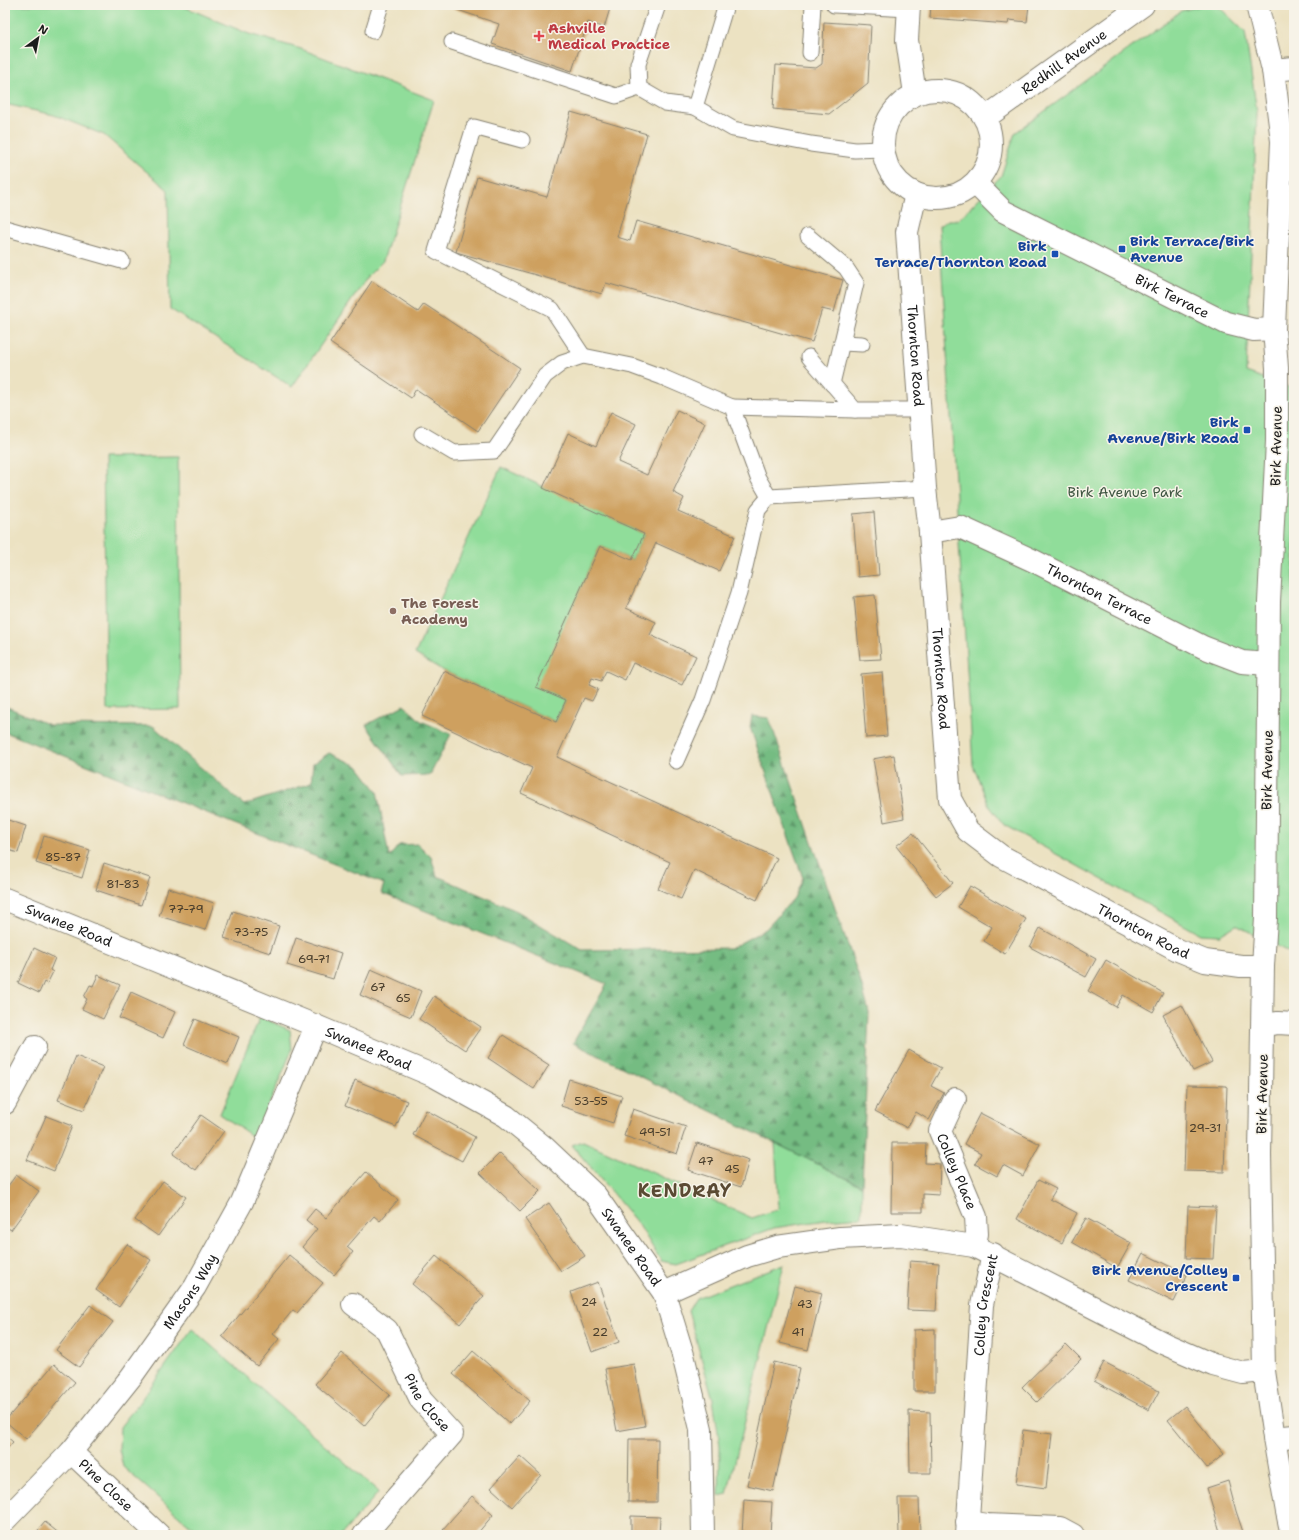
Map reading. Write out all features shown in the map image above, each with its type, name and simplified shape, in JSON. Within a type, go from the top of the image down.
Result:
[{"type":"street","name":"Redhill Avenue","points":[[985,118],[1143,5]]},
{"type":"street","name":"Birk Avenue","points":[[1257,5],[1284,69],[1274,329],[1285,368],[1277,441],[1269,602],[1266,918],[1263,966],[1260,1155],[1264,1371],[1284,1437],[1287,1512],[1292,1535]]},
{"type":"street","points":[[909,7],[907,40],[915,94]]},
{"type":"street","points":[[930,90],[946,90],[962,96],[975,105],[985,118],[991,136],[990,154],[984,171],[975,183],[959,194],[945,198],[930,198],[916,194],[903,187],[893,176],[886,164],[882,149],[884,132],[890,116],[900,103],[915,94],[930,90]]},
{"type":"street","name":"Birk Terrace","points":[[975,183],[1003,211],[1226,323],[1254,330],[1274,329]]},
{"type":"street","name":"Thornton Road","points":[[916,194],[907,232],[925,488],[930,532],[950,799],[968,831],[1002,856],[1178,950],[1205,961],[1241,966],[1263,966]]},
{"type":"street","name":"Thornton Terrace","points":[[930,532],[960,527],[1034,561],[1203,647],[1242,662],[1268,664]]},
{"type":"street","name":"Swanee Road","points":[[5,899],[316,1026],[434,1076],[506,1116],[544,1147],[596,1196],[664,1293],[683,1354],[701,1429],[703,1535]]},
{"type":"street","points":[[1263,1025],[1278,1023],[1294,1024]]},
{"type":"street","name":"Masons Way","points":[[5,1520],[71,1452],[131,1377],[195,1287],[242,1202],[316,1026]]},
{"type":"street","points":[[5,1103],[35,1047]]},
{"type":"street","name":"Colley Place","points":[[955,1099],[940,1131],[976,1217],[977,1234],[983,1250]]},
{"type":"street","name":"Swanee Road","points":[[664,1293],[747,1256],[784,1246],[840,1238],[901,1235],[983,1250]]},
{"type":"street","name":"Colley Crescent","points":[[967,1529],[982,1305],[983,1250],[1165,1344],[1213,1365],[1243,1373],[1264,1371]]},
{"type":"street","name":"Pine Close","points":[[353,1304],[387,1330],[422,1400],[452,1434],[364,1535]]},
{"type":"street","name":"Pine Close","points":[[71,1452],[159,1535]]},
{"type":"street","points":[[967,1529],[988,1525],[1060,1528],[1073,1535]]},
{"type":"lane","points":[[373,31],[381,5]]},
{"type":"lane","points":[[639,88],[638,64],[658,5]]},
{"type":"lane","points":[[695,106],[726,5]]},
{"type":"lane","points":[[810,53],[814,5]]},
{"type":"lane","points":[[834,5],[909,7]]},
{"type":"lane","points":[[452,42],[616,96],[639,88],[665,103],[695,106],[733,129],[811,144],[855,150],[882,149]]},
{"type":"lane","points":[[522,140],[474,127],[436,251],[552,309],[583,356]]},
{"type":"lane","points":[[5,228],[122,261]]},
{"type":"lane","points":[[808,236],[846,268],[856,283],[832,384]]},
{"type":"lane","points":[[842,343],[862,344]]},
{"type":"lane","points":[[422,434],[454,453],[494,451],[545,376],[562,363],[583,356],[632,366],[662,377],[732,407],[920,410]]},
{"type":"lane","points":[[809,357],[855,410]]},
{"type":"lane","points":[[732,407],[758,478],[769,497]]},
{"type":"lane","points":[[676,761],[703,700],[736,600],[758,510],[769,497],[925,488]]},
{"type":"green space","points":[[5,5],[180,5],[249,34],[301,49],[434,100],[383,261],[369,275],[292,387],[170,309],[168,190],[104,135],[54,115],[5,104]]},
{"type":"green space","name":"Birk Avenue Park","points":[[1203,5],[1217,5],[1245,32],[1257,112],[1246,372],[1294,389],[1294,955],[1236,925],[1220,935],[1200,934],[1004,825],[988,804],[973,765],[939,226],[948,220],[958,220],[1001,176],[1015,133],[1181,11]]},
{"type":"green space","points":[[178,457],[180,709],[107,710],[103,458]]},
{"type":"green space","points":[[501,467],[644,534],[632,560],[600,546],[537,687],[566,700],[556,722],[444,671],[415,654]]},
{"type":"green space","points":[[404,705],[421,721],[451,734],[430,775],[402,776],[366,725]]},
{"type":"green space","points":[[5,706],[49,725],[153,726],[244,805],[311,783],[313,764],[329,753],[358,766],[377,791],[389,857],[399,845],[418,844],[431,857],[437,876],[517,911],[582,950],[731,948],[766,929],[794,898],[803,878],[750,727],[752,716],[769,718],[861,983],[869,1012],[862,1186],[573,1043],[607,984],[381,893],[384,884],[5,732]]},
{"type":"green space","points":[[260,1017],[290,1030],[292,1050],[255,1138],[220,1114]]},
{"type":"green space","points":[[583,1141],[752,1218],[779,1209],[775,1143],[862,1186],[862,1217],[826,1220],[774,1228],[676,1264],[661,1261],[639,1225],[572,1145]]},
{"type":"green space","points":[[784,1264],[727,1494],[719,1496],[720,1446],[713,1399],[688,1311],[696,1298]]},
{"type":"green space","points":[[192,1329],[379,1492],[341,1535],[201,1535],[123,1467],[119,1449],[120,1427]]},
{"type":"building","points":[[289,5],[306,5],[304,11]]},
{"type":"building","name":"Ashville Medical Practice","points":[[443,5],[611,5],[604,28],[588,22],[572,71],[492,44],[499,24]]},
{"type":"building","points":[[931,5],[1029,5],[1027,22],[1009,20],[1008,24],[930,18]]},
{"type":"building","points":[[824,22],[871,25],[868,83],[829,114],[773,109],[776,65],[816,68],[822,64]]},
{"type":"building","points":[[571,112],[647,134],[617,237],[630,241],[636,221],[843,280],[834,312],[822,309],[812,342],[606,283],[602,294],[456,252],[477,177],[547,197]]},
{"type":"building","points":[[372,281],[418,312],[424,304],[520,368],[478,431],[416,389],[411,398],[330,343]]},
{"type":"building","points":[[677,410],[705,423],[673,492],[684,498],[678,511],[735,536],[719,571],[656,543],[626,608],[656,622],[650,635],[696,656],[682,685],[633,663],[625,680],[606,671],[601,681],[592,678],[589,685],[598,689],[592,701],[584,698],[557,757],[777,858],[757,900],[694,870],[681,899],[658,889],[670,862],[521,793],[532,768],[422,716],[444,671],[556,722],[566,700],[536,687],[600,546],[632,560],[644,534],[543,488],[568,433],[596,446],[611,412],[636,424],[618,462],[647,475]]},
{"type":"building","points":[[874,512],[879,575],[858,577],[853,514]]},
{"type":"building","points":[[875,595],[881,659],[860,660],[854,597]]},
{"type":"building","points":[[882,672],[887,736],[866,738],[861,674]]},
{"type":"building","points":[[894,755],[904,818],[884,822],[873,759]]},
{"type":"building","points":[[5,819],[26,826],[18,853],[5,849]]},
{"type":"building","points":[[913,833],[953,883],[936,896],[896,846]]},
{"type":"building","points":[[44,836],[90,850],[82,878],[36,863]]},
{"type":"building","points":[[104,863],[150,878],[141,905],[96,890]]},
{"type":"building","points":[[970,886],[1026,919],[1005,954],[984,941],[992,927],[958,907]]},
{"type":"building","points":[[168,888],[214,903],[205,930],[159,916]]},
{"type":"building","points":[[233,911],[279,926],[270,953],[224,938]]},
{"type":"building","points":[[1040,928],[1096,959],[1086,977],[1030,947]]},
{"type":"building","points":[[296,938],[341,953],[333,979],[287,965]]},
{"type":"building","points":[[34,948],[55,958],[50,970],[53,972],[47,984],[44,982],[39,993],[18,983]]},
{"type":"building","points":[[1106,960],[1163,993],[1153,1012],[1123,995],[1116,1007],[1088,991]]},
{"type":"building","points":[[371,969],[421,991],[411,1017],[360,995]]},
{"type":"building","points":[[98,975],[120,985],[103,1019],[82,1009],[87,999],[84,997],[90,985],[93,986]]},
{"type":"building","points":[[131,992],[175,1012],[163,1038],[119,1018]]},
{"type":"building","points":[[434,996],[481,1027],[465,1050],[419,1019]]},
{"type":"building","points":[[1182,1005],[1212,1062],[1193,1071],[1163,1015]]},
{"type":"building","points":[[195,1019],[239,1037],[228,1064],[184,1045]]},
{"type":"building","points":[[503,1035],[549,1065],[534,1089],[488,1058]]},
{"type":"building","points":[[909,1050],[941,1068],[931,1086],[944,1093],[929,1120],[916,1112],[907,1128],[875,1111]]},
{"type":"building","points":[[76,1056],[103,1067],[84,1110],[58,1100]]},
{"type":"building","points":[[569,1079],[622,1096],[613,1123],[561,1106]]},
{"type":"building","points":[[355,1080],[407,1101],[396,1127],[345,1106]]},
{"type":"building","points":[[1187,1085],[1227,1086],[1224,1172],[1184,1171]]},
{"type":"building","points":[[633,1109],[686,1127],[677,1154],[624,1136]]},
{"type":"building","points":[[426,1110],[475,1137],[462,1161],[413,1135]]},
{"type":"building","points":[[980,1113],[1040,1144],[1023,1176],[1003,1165],[997,1176],[975,1164],[981,1153],[964,1144]]},
{"type":"building","points":[[201,1115],[224,1131],[196,1170],[173,1154]]},
{"type":"building","points":[[46,1116],[72,1126],[54,1171],[27,1160]]},
{"type":"building","points":[[697,1143],[749,1160],[741,1187],[688,1170]]},
{"type":"building","points":[[892,1143],[926,1143],[925,1163],[940,1164],[939,1195],[923,1194],[923,1212],[891,1212]]},
{"type":"building","points":[[500,1153],[540,1191],[520,1211],[480,1173]]},
{"type":"building","points":[[366,1172],[398,1200],[380,1221],[374,1216],[347,1247],[353,1252],[334,1275],[302,1247],[317,1229],[306,1220],[315,1209],[326,1218]]},
{"type":"building","points":[[16,1175],[39,1191],[11,1230],[5,1226],[5,1190]]},
{"type":"building","points":[[1038,1180],[1056,1189],[1050,1199],[1077,1213],[1062,1243],[1017,1219]]},
{"type":"building","points":[[163,1181],[186,1197],[158,1236],[135,1220]]},
{"type":"building","points":[[549,1203],[585,1256],[561,1271],[525,1219]]},
{"type":"building","points":[[1188,1206],[1216,1207],[1213,1259],[1186,1258]]},
{"type":"building","points":[[1086,1218],[1131,1243],[1117,1268],[1072,1242]]},
{"type":"building","points":[[127,1244],[151,1260],[119,1307],[96,1290]]},
{"type":"building","points":[[1143,1253],[1187,1275],[1174,1302],[1129,1280]]},
{"type":"building","points":[[289,1255],[323,1283],[297,1313],[293,1310],[273,1334],[279,1339],[257,1366],[222,1336]]},
{"type":"building","points":[[436,1256],[484,1296],[460,1324],[412,1284]]},
{"type":"building","points":[[910,1261],[939,1263],[936,1311],[907,1310]]},
{"type":"building","points":[[598,1282],[619,1342],[592,1352],[571,1292]]},
{"type":"building","points":[[795,1286],[822,1293],[808,1350],[780,1343]]},
{"type":"building","points":[[90,1305],[113,1322],[79,1367],[56,1350]]},
{"type":"building","points":[[935,1329],[935,1391],[914,1391],[914,1330]]},
{"type":"building","points":[[1066,1344],[1081,1359],[1037,1402],[1022,1387]]},
{"type":"building","points":[[473,1351],[530,1401],[510,1424],[453,1374]]},
{"type":"building","points":[[342,1353],[390,1395],[364,1426],[315,1384]]},
{"type":"building","points":[[774,1362],[800,1368],[773,1491],[747,1485]]},
{"type":"building","points":[[1104,1362],[1159,1391],[1149,1410],[1094,1381]]},
{"type":"building","points":[[54,1364],[75,1382],[26,1439],[5,1421]]},
{"type":"building","points":[[634,1364],[645,1426],[617,1431],[605,1369]]},
{"type":"building","points":[[1185,1406],[1224,1454],[1207,1468],[1168,1420]]},
{"type":"building","points":[[909,1411],[930,1412],[931,1473],[910,1473]]},
{"type":"building","points":[[1023,1430],[1052,1434],[1046,1488],[1016,1484]]},
{"type":"building","points":[[5,1435],[13,1442],[5,1451]]},
{"type":"building","points":[[629,1439],[658,1439],[657,1502],[628,1502]]},
{"type":"building","points":[[520,1456],[541,1475],[512,1507],[491,1488]]},
{"type":"building","points":[[1228,1481],[1244,1535],[1221,1535],[1207,1488]]},
{"type":"building","points":[[472,1496],[493,1515],[476,1535],[450,1535],[443,1529]]},
{"type":"building","points":[[898,1498],[919,1498],[920,1535],[899,1535]]},
{"type":"building","points":[[744,1500],[772,1502],[770,1535],[742,1535]]},
{"type":"building","points":[[631,1516],[660,1517],[659,1535],[631,1535]]},
{"type":"building","points":[[45,1522],[61,1535],[34,1535]]},
{"type":"place","name":"Ashville Medical Practice","points":[[539,36]]},
{"type":"place","name":"Birk Terrace/Birk Avenue","points":[[1122,249]]},
{"type":"place","name":"Birk Terrace/Thornton Road","points":[[1055,254]]},
{"type":"place","name":"Birk Avenue/Birk Road","points":[[1247,430]]},
{"type":"place","name":"The Forest Academy","points":[[393,611]]},
{"type":"place","name":"Birk Avenue/Colley Crescent","points":[[1236,1278]]},
{"type":"district","name":"KENDRAY","points":[[685,1191]]}]
